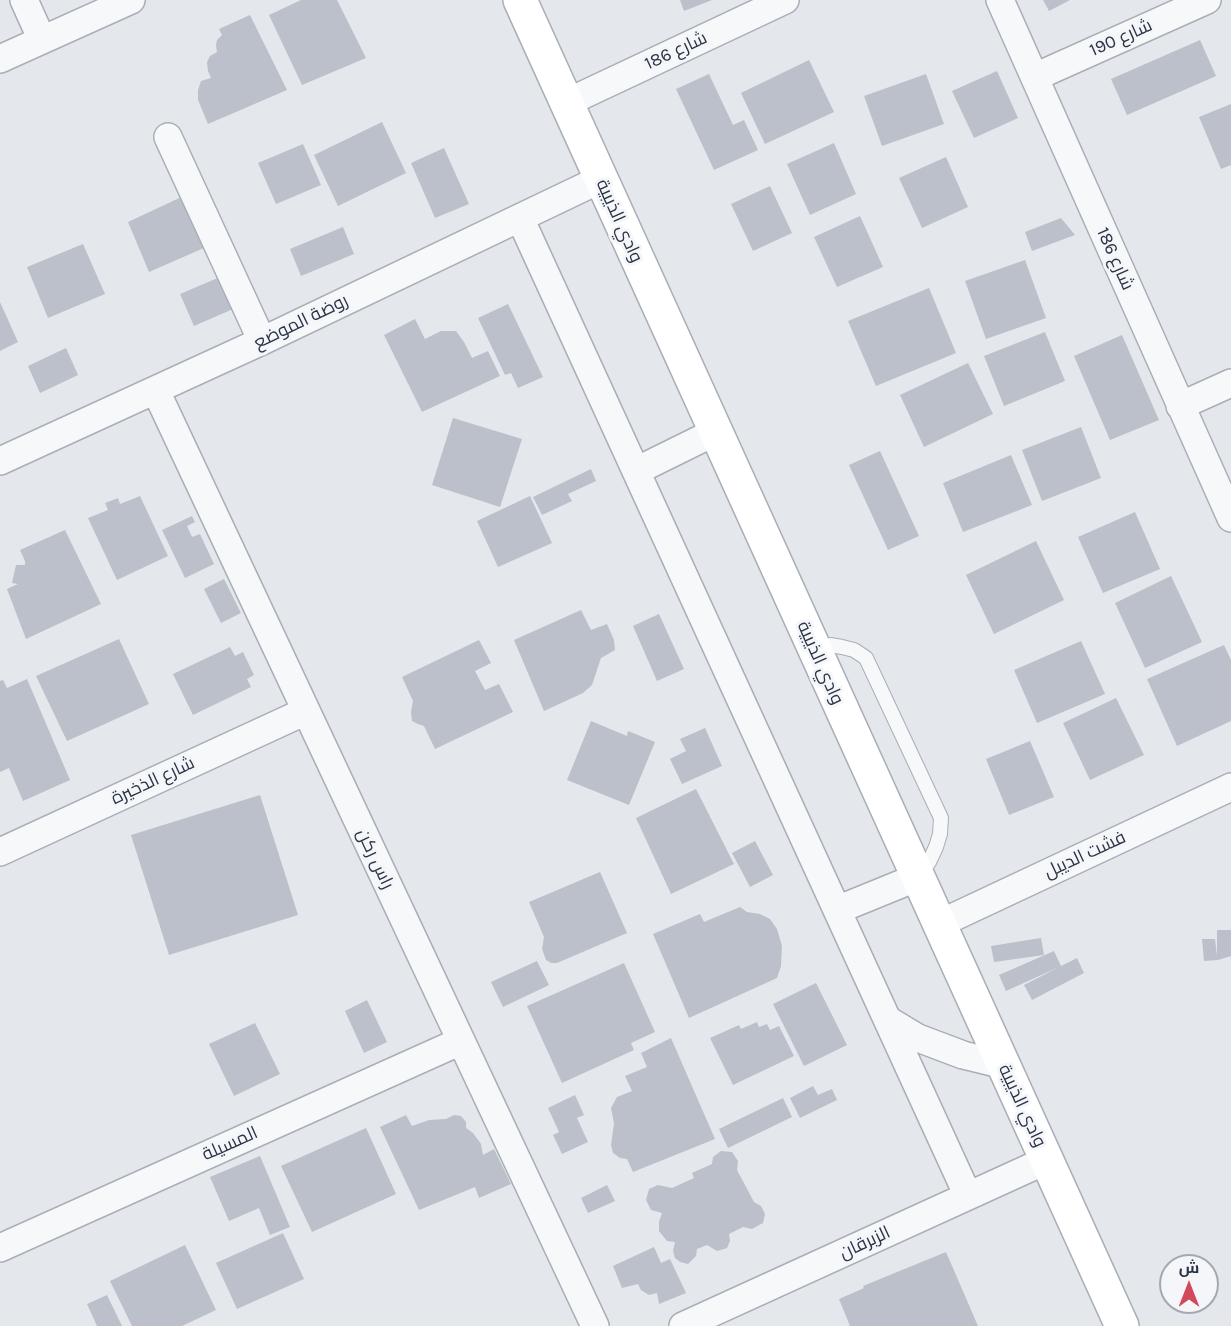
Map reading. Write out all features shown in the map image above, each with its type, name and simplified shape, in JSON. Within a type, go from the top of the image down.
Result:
[{"type":"street","points":[[24,0],[42,40]]},
{"type":"street","points":[[0,59],[131,0]]},
{"type":"street","name":"وادي الذيبية","points":[[520,0],[1122,1326]]},
{"type":"street","name":"شارع 186","points":[[566,103],[785,0]]},
{"type":"street","name":"شارع 186","points":[[1000,0],[1231,518]]},
{"type":"street","name":"شارع 190","points":[[1035,77],[1207,0]]},
{"type":"street","points":[[168,137],[262,341]]},
{"type":"street","name":"روضة الموضع","points":[[0,461],[156,391],[601,180]]},
{"type":"street","points":[[520,218],[968,1196]]},
{"type":"street","points":[[1180,406],[1231,383]]},
{"type":"street","name":"راس ركن","points":[[156,391],[596,1326]]},
{"type":"street","points":[[636,471],[715,432]]},
{"type":"street","name":"شارع الذخيرة","points":[[0,852],[306,711]]},
{"type":"street","name":"فشت الديبل","points":[[939,924],[1231,786]]},
{"type":"street","points":[[837,910],[918,877]]},
{"type":"street","points":[[888,1020],[918,1038],[963,1055],[1004,1065]]},
{"type":"street","name":"المسيلة","points":[[0,1248],[461,1041]]},
{"type":"street","name":"الزبرقان","points":[[683,1326],[1047,1160]]},
{"type":"lane","points":[[815,652],[830,645],[854,650],[866,658],[941,818],[936,847],[918,877]]},
{"type":"building","points":[[301,0],[337,0],[366,58],[302,85],[269,15]]},
{"type":"building","points":[[680,0],[712,0],[684,11]]},
{"type":"building","points":[[1043,0],[1070,0],[1049,11]]},
{"type":"building","points":[[250,15],[287,90],[208,124],[198,100],[198,90],[201,81],[211,78],[207,62],[210,56],[217,52],[217,40],[222,35],[219,29]]},
{"type":"building","points":[[1200,40],[1216,76],[1127,115],[1111,79]]},
{"type":"building","points":[[809,60],[834,112],[765,144],[741,93]]},
{"type":"building","points":[[997,71],[1018,118],[974,138],[952,91]]},
{"type":"building","points":[[709,74],[733,125],[744,120],[758,150],[714,170],[676,89]]},
{"type":"building","points":[[926,74],[944,124],[882,146],[864,96]]},
{"type":"building","points":[[1231,104],[1231,165],[1221,169],[1199,117]]},
{"type":"building","points":[[382,122],[406,173],[338,206],[314,155]]},
{"type":"building","points":[[834,143],[856,194],[810,215],[787,164]]},
{"type":"building","points":[[303,144],[321,185],[276,204],[258,163]]},
{"type":"building","points":[[444,148],[469,204],[435,218],[411,163]]},
{"type":"building","points":[[946,157],[968,207],[922,228],[899,178]]},
{"type":"building","points":[[770,186],[792,233],[753,251],[731,204]]},
{"type":"building","points":[[190,193],[213,244],[149,272],[128,222]]},
{"type":"building","points":[[860,216],[883,267],[837,287],[814,237]]},
{"type":"building","points":[[1061,218],[1075,235],[1032,251],[1025,232]]},
{"type":"building","points":[[343,227],[354,254],[301,276],[290,249]]},
{"type":"building","points":[[83,244],[105,294],[48,318],[27,267]]},
{"type":"building","points":[[1025,260],[1046,318],[986,339],[965,281]]},
{"type":"building","points":[[227,274],[240,306],[194,326],[180,294]]},
{"type":"building","points":[[929,288],[956,353],[876,386],[848,321]]},
{"type":"building","points":[[0,302],[18,342],[0,351]]},
{"type":"building","points":[[508,304],[543,377],[518,388],[511,373],[505,375],[478,318]]},
{"type":"building","points":[[415,319],[425,339],[441,331],[456,331],[472,358],[488,351],[500,376],[422,412],[384,335]]},
{"type":"building","points":[[1045,332],[1065,381],[1004,406],[984,356]]},
{"type":"building","points":[[1122,335],[1159,420],[1110,440],[1074,356]]},
{"type":"building","points":[[66,348],[78,375],[40,393],[28,366]]},
{"type":"building","points":[[968,363],[993,414],[924,447],[900,395]]},
{"type":"building","points":[[453,418],[522,439],[500,507],[432,485]]},
{"type":"building","points":[[1081,427],[1101,478],[1042,501],[1022,450]]},
{"type":"building","points":[[880,451],[919,536],[888,550],[849,465]]},
{"type":"building","points":[[1011,455],[1032,505],[963,532],[943,483]]},
{"type":"building","points":[[591,469],[596,481],[568,494],[572,501],[542,515],[533,497]]},
{"type":"building","points":[[140,496],[168,556],[117,580],[88,518],[108,510],[105,503],[118,498],[120,504]]},
{"type":"building","points":[[530,496],[552,543],[498,567],[477,521]]},
{"type":"building","points":[[1135,512],[1160,569],[1103,593],[1078,537]]},
{"type":"building","points":[[192,516],[195,522],[187,526],[192,537],[200,534],[214,564],[185,578],[162,530]]},
{"type":"building","points":[[65,530],[101,604],[26,639],[7,589],[18,584],[12,583],[16,565],[25,565],[20,550]]},
{"type":"building","points":[[1036,541],[1064,600],[994,634],[966,575]]},
{"type":"building","points":[[1171,576],[1202,642],[1145,668],[1115,603]]},
{"type":"building","points":[[224,579],[241,613],[221,623],[204,589]]},
{"type":"building","points":[[581,610],[591,630],[607,624],[614,640],[615,650],[601,658],[592,685],[583,693],[544,711],[514,640]]},
{"type":"building","points":[[659,614],[684,669],[657,681],[633,626]]},
{"type":"building","points":[[119,639],[149,704],[67,741],[36,676]]},
{"type":"building","points":[[479,640],[491,663],[475,671],[485,690],[499,684],[513,712],[435,749],[424,726],[412,721],[413,701],[402,677]]},
{"type":"building","points":[[1081,641],[1105,694],[1037,723],[1014,670]]},
{"type":"building","points":[[1224,645],[1231,660],[1231,721],[1177,746],[1147,679]]},
{"type":"building","points":[[230,647],[235,656],[243,652],[254,675],[247,679],[251,687],[193,715],[173,674]]},
{"type":"building","points":[[27,679],[70,780],[23,801],[9,768],[0,772],[0,681],[3,680],[7,688]]},
{"type":"building","points":[[1116,698],[1144,755],[1090,780],[1063,723]]},
{"type":"building","points":[[591,721],[627,736],[628,731],[655,742],[629,805],[567,780]]},
{"type":"building","points":[[705,728],[722,766],[682,784],[670,759],[686,751],[680,739]]},
{"type":"building","points":[[1030,741],[1054,797],[1009,815],[986,759]]},
{"type":"building","points":[[696,789],[734,864],[671,894],[636,818]]},
{"type":"building","points":[[260,795],[298,915],[169,955],[131,835]]},
{"type":"building","points":[[755,841],[773,875],[750,887],[732,853]]},
{"type":"building","points":[[600,872],[627,933],[557,963],[551,963],[546,960],[542,949],[544,937],[529,902]]},
{"type":"building","points":[[740,907],[747,912],[760,914],[770,919],[777,929],[782,946],[781,966],[777,978],[689,1018],[653,934],[700,914],[704,922]]},
{"type":"building","points":[[1217,930],[1231,930],[1231,956],[1204,961],[1202,939],[1215,939],[1217,956]]},
{"type":"building","points":[[1041,938],[1044,955],[994,962],[991,946]]},
{"type":"building","points":[[1054,951],[1061,966],[1077,958],[1084,973],[1032,1000],[1024,985],[1059,967],[1006,991],[999,975]]},
{"type":"building","points":[[537,961],[549,985],[503,1007],[491,982]]},
{"type":"building","points":[[624,963],[655,1032],[631,1043],[634,1050],[562,1083],[527,1006]]},
{"type":"building","points":[[816,983],[847,1045],[804,1066],[773,1004]]},
{"type":"building","points":[[367,1000],[387,1042],[364,1053],[345,1011]]},
{"type":"building","points":[[757,1022],[759,1027],[767,1024],[770,1030],[779,1026],[794,1056],[733,1085],[710,1038],[739,1025],[741,1029]]},
{"type":"building","points":[[255,1023],[280,1074],[234,1096],[209,1044]]},
{"type":"building","points":[[671,1038],[715,1139],[633,1172],[627,1159],[620,1158],[613,1153],[611,1145],[614,1123],[611,1108],[617,1097],[632,1091],[625,1076],[647,1067],[641,1053]]},
{"type":"building","points":[[813,1086],[818,1095],[832,1089],[837,1100],[800,1118],[790,1098]]},
{"type":"building","points":[[575,1095],[584,1115],[577,1118],[588,1142],[562,1154],[553,1135],[559,1132],[548,1108]]},
{"type":"building","points":[[783,1098],[792,1117],[728,1148],[719,1129]]},
{"type":"building","points":[[406,1115],[412,1126],[429,1120],[446,1119],[454,1115],[461,1116],[466,1122],[466,1128],[481,1144],[483,1155],[494,1149],[511,1184],[479,1198],[475,1187],[419,1210],[380,1127]]},
{"type":"building","points":[[366,1128],[396,1194],[312,1232],[281,1166]]},
{"type":"building","points":[[721,1151],[732,1152],[738,1161],[737,1170],[754,1202],[761,1206],[765,1214],[763,1223],[752,1229],[743,1227],[729,1234],[730,1241],[727,1248],[717,1251],[707,1245],[697,1249],[696,1256],[688,1264],[680,1262],[675,1258],[673,1251],[675,1242],[667,1241],[659,1231],[662,1213],[651,1210],[646,1200],[649,1189],[658,1185],[672,1188],[694,1178],[692,1173],[712,1164],[713,1157]]},
{"type":"building","points":[[260,1156],[290,1227],[270,1235],[259,1208],[229,1221],[210,1177]]},
{"type":"building","points":[[607,1185],[615,1201],[588,1213],[581,1198]]},
{"type":"building","points":[[283,1233],[304,1279],[237,1309],[216,1263]]},
{"type":"building","points":[[185,1245],[216,1310],[182,1326],[132,1326],[110,1281]]},
{"type":"building","points":[[654,1247],[661,1263],[670,1259],[686,1293],[659,1304],[657,1293],[649,1295],[641,1290],[638,1284],[622,1288],[613,1266]]},
{"type":"building","points":[[946,1252],[978,1326],[850,1326],[839,1299],[864,1288],[863,1286]]},
{"type":"building","points":[[107,1295],[122,1326],[97,1326],[87,1304]]}]
